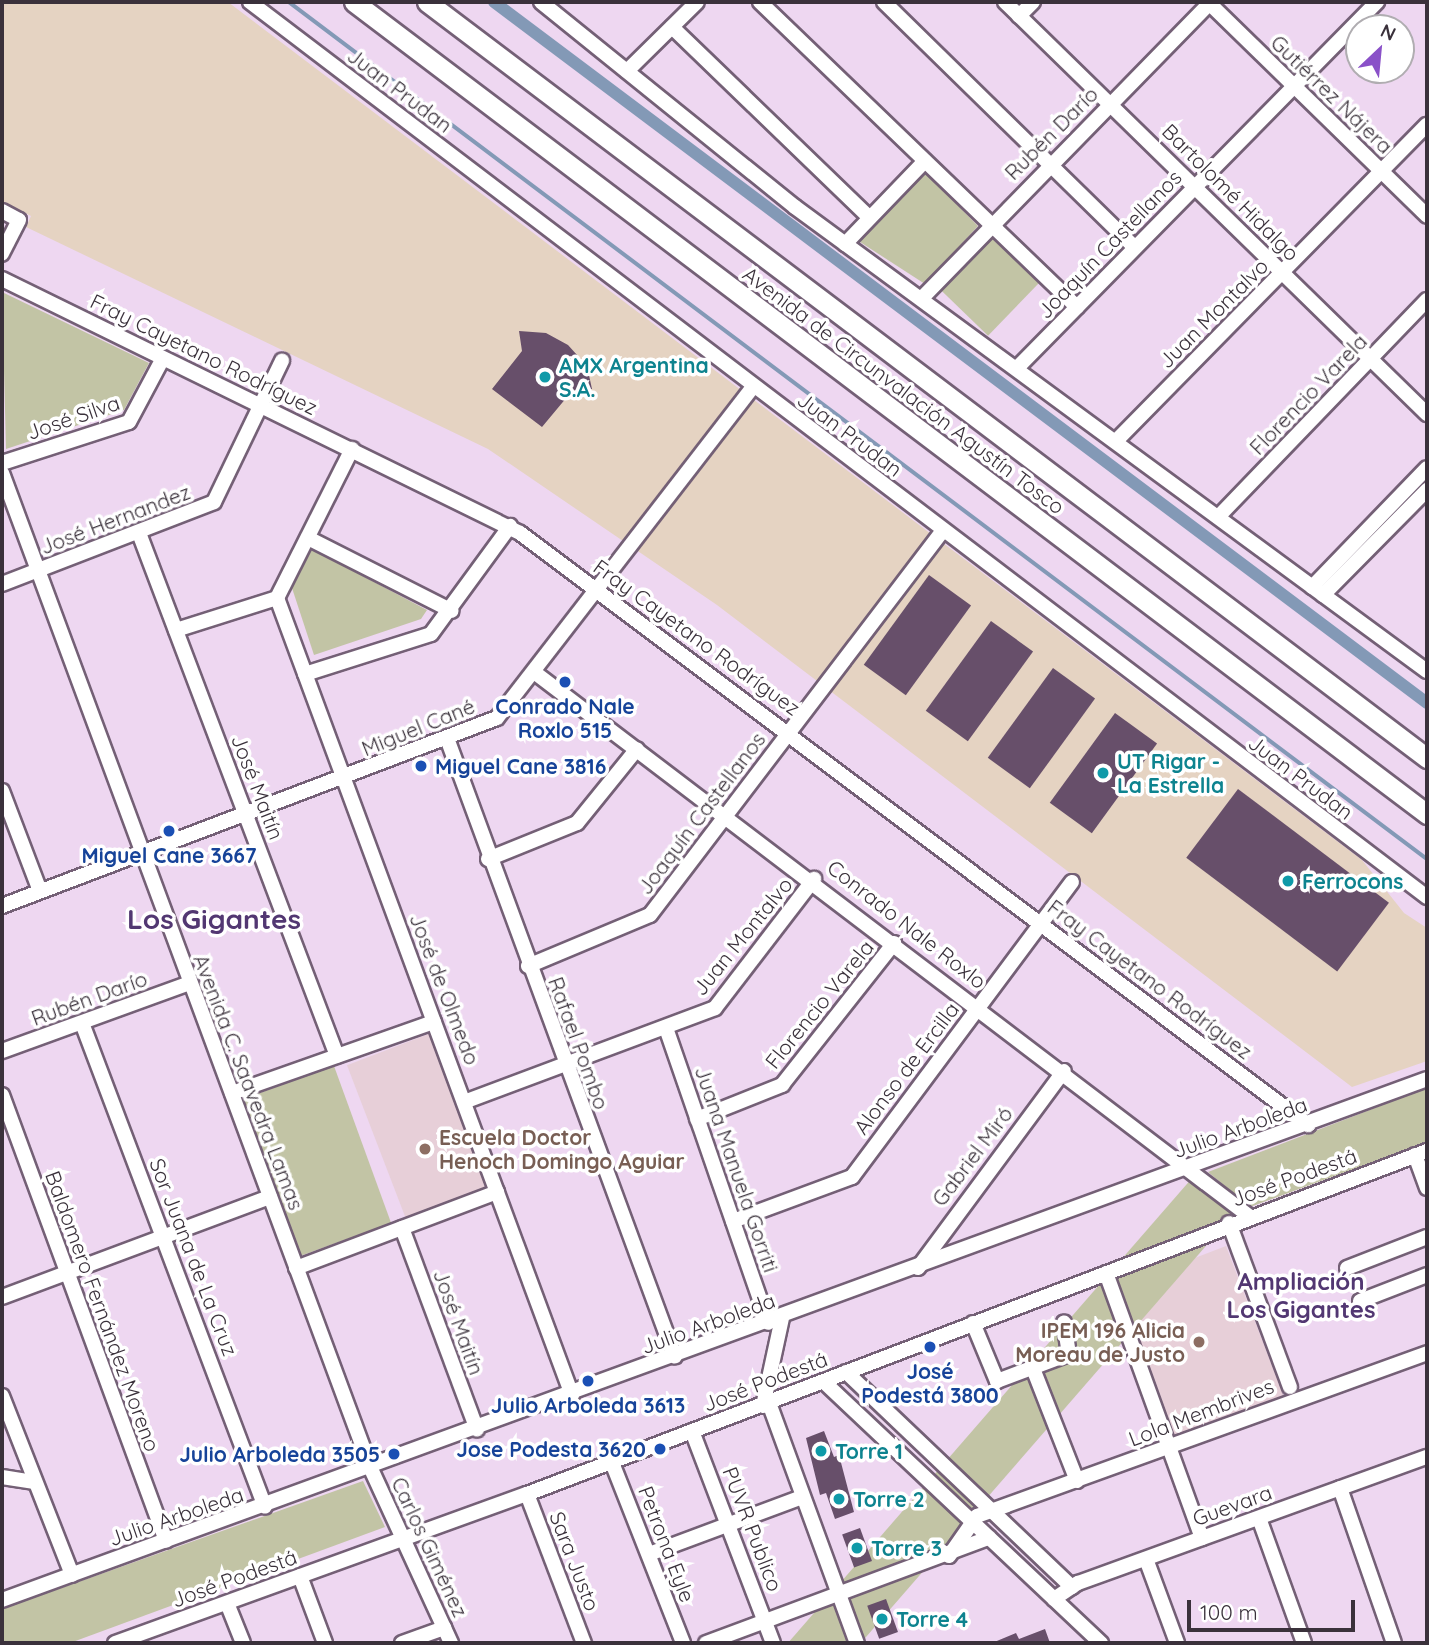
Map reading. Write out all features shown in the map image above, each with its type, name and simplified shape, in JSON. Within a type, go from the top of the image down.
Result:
[{"type":"highway","name":"Avenida de Circunvalación Agustín Tosco","points":[[354,2],[1427,814]]},
{"type":"highway","name":"Avenida de Circunvalación Agustín Tosco","points":[[427,2],[1427,758]]},
{"type":"street","name":"Juan Prudan","points":[[250,2],[1427,897]]},
{"type":"street","points":[[627,71],[697,2]]},
{"type":"street","points":[[760,2],[1077,307]]},
{"type":"street","points":[[884,2],[1135,248]]},
{"type":"street","name":"Bartolomé Hidalgo","points":[[1005,2],[1427,414]]},
{"type":"street","points":[[1019,16],[1033,2]]},
{"type":"street","name":"Rubén Darío","points":[[923,297],[989,224],[1210,2]]},
{"type":"street","name":"Gutiérrez Nájera","points":[[1210,2],[1427,216]]},
{"type":"street","name":"Joaquín Castellanos","points":[[1019,366],[1377,2]]},
{"type":"street","points":[[551,5],[627,71],[845,244],[1019,366],[1317,591],[1427,669]]},
{"type":"street","points":[[672,27],[869,217]]},
{"type":"street","name":"Juan Montalvo","points":[[1116,440],[1427,125]]},
{"type":"street","points":[[845,244],[925,161]]},
{"type":"street","points":[[2,211],[19,219],[2,254]]},
{"type":"street","name":"Fray Cayetano Rodríguez","points":[[2,279],[510,526],[789,731],[1307,1125]]},
{"type":"street","name":"Florencio Varela","points":[[1218,517],[1427,300]]},
{"type":"street","name":"José Silva","points":[[2,463],[129,422],[163,358]]},
{"type":"street","name":"José Hernandez","points":[[2,584],[214,502],[282,361]]},
{"type":"street","name":"Miguel Cané","points":[[2,906],[448,741],[503,713],[753,387]]},
{"type":"street","points":[[176,630],[277,598],[352,449]]},
{"type":"street","points":[[1317,591],[1427,468]]},
{"type":"street","name":"Avenida C. Saavedra Lamas","points":[[2,473],[371,1469]]},
{"type":"street","points":[[1317,591],[1427,489]]},
{"type":"street","points":[[305,674],[424,638],[452,611],[510,526]]},
{"type":"street","name":"Joaquín Castellanos","points":[[528,965],[643,921],[943,531]]},
{"type":"street","name":"José Maitín","points":[[139,533],[337,1056]]},
{"type":"street","points":[[308,538],[452,611]]},
{"type":"street","name":"José de Olmedo","points":[[277,598],[572,1395]]},
{"type":"street","name":"Conrado Nale Roxlo","points":[[534,672],[1064,1070],[1249,1216]]},
{"type":"street","name":"Rafael Pombo","points":[[448,741],[488,859],[675,1357]]},
{"type":"street","points":[[488,859],[577,823],[637,749]]},
{"type":"street","points":[[2,791],[40,891]]},
{"type":"street","name":"Juan Montalvo","points":[[464,1102],[666,1028],[720,1004],[814,880]]},
{"type":"street","name":"Alonso de Ercilla","points":[[733,1221],[845,1183],[1072,882]]},
{"type":"street","name":"Florencio Varela","points":[[697,1119],[782,1086],[894,943]]},
{"type":"street","name":"Rubén Darío","points":[[2,1051],[190,984]]},
{"type":"street","points":[[232,1093],[434,1022]]},
{"type":"street","name":"Sor Juana de La Cruz","points":[[82,1023],[265,1507]]},
{"type":"street","name":"Juana Manuela Gorriti","points":[[666,1028],[733,1221],[775,1321]]},
{"type":"street","name":"Gabriel Miró","points":[[918,1268],[1064,1070]]},
{"type":"street","name":"Julio Arboleda","points":[[2,1600],[371,1469],[1427,1079]]},
{"type":"street","name":"Baldomero Fernández Moreno","points":[[2,1095],[166,1541]]},
{"type":"street","points":[[1421,1153],[1427,1188]]},
{"type":"street","name":"José Podestá","points":[[115,1643],[137,1639],[227,1602],[527,1494],[1106,1273],[1229,1223],[1421,1153]]},
{"type":"street","points":[[296,1268],[497,1192]]},
{"type":"street","points":[[2,1297],[270,1197]]},
{"type":"street","points":[[1229,1223],[1290,1387]]},
{"type":"street","name":"José Maitín","points":[[402,1228],[477,1430]]},
{"type":"street","points":[[1347,1268],[1427,1237]]},
{"type":"street","points":[[1106,1273],[1167,1448],[1202,1538]]},
{"type":"street","points":[[1360,1301],[1427,1275]]},
{"type":"street","points":[[775,1321],[766,1404],[857,1643]]},
{"type":"street","points":[[974,1323],[997,1381],[1034,1371],[1069,1354],[1064,1322]]},
{"type":"street","name":"Lola Membrives","points":[[971,1520],[1427,1353]]},
{"type":"street","points":[[1034,1371],[1077,1480]]},
{"type":"street","points":[[846,1372],[991,1513],[1072,1587]]},
{"type":"street","points":[[824,1381],[1101,1643]]},
{"type":"street","points":[[2,1396],[72,1575]]},
{"type":"street","name":"PUVR Publico","points":[[692,1431],[773,1643]]},
{"type":"street","name":"Guevara","points":[[1054,1599],[1072,1587],[1427,1457]]},
{"type":"street","name":"Petrona Eyle","points":[[611,1460],[683,1643]]},
{"type":"street","name":"Carlos Giménez","points":[[371,1469],[451,1643]]},
{"type":"street","points":[[2,1477],[35,1482]]},
{"type":"street","points":[[1340,1488],[1394,1643]]},
{"type":"street","name":"Sara Justo","points":[[527,1494],[584,1643]]},
{"type":"street","points":[[649,1554],[802,1497]]},
{"type":"street","points":[[1259,1518],[1304,1643]]},
{"type":"street","points":[[949,1556],[971,1520]]},
{"type":"street","points":[[706,1643],[949,1556],[989,1538]]},
{"type":"street","points":[[1146,1559],[1177,1643]]},
{"type":"street","points":[[299,1576],[325,1643]]},
{"type":"street","points":[[227,1602],[243,1643]]},
{"type":"street","points":[[402,1643],[444,1628]]},
{"type":"shaded area","points":[[2,2],[228,2],[1362,860],[1404,913],[1427,928],[1427,1061],[1352,1087],[717,605],[488,449],[26,227],[31,216],[2,201]]},
{"type":"shaded area","name":"Escuela Doctor Henoch Domingo Aguiar","points":[[431,1033],[490,1187],[406,1219],[347,1065]]},
{"type":"shaded area","name":"IPEM 196 Alicia Moreau de Justo","points":[[1226,1246],[1284,1396],[1174,1438],[1117,1288]]},
{"type":"green space","points":[[926,173],[978,226],[925,284],[857,240]]},
{"type":"green space","points":[[992,238],[1039,283],[988,336],[941,291]]},
{"type":"green space","points":[[2,292],[149,363],[124,410],[6,449]]},
{"type":"green space","points":[[310,548],[427,610],[421,619],[314,655],[292,588]]},
{"type":"green space","points":[[334,1066],[391,1223],[301,1256],[244,1099]]},
{"type":"green space","points":[[1427,1088],[1427,1142],[1250,1207],[1208,1172]]},
{"type":"green space","points":[[1193,1177],[1235,1213],[861,1643],[788,1643]]},
{"type":"green space","points":[[363,1481],[385,1527],[70,1643],[2,1643],[2,1609]]},
{"type":"building","name":"AMX Argentina S.A.","points":[[519,331],[546,333],[568,345],[587,366],[592,389],[572,391],[542,427],[492,389],[522,351]]},
{"type":"building","points":[[929,575],[971,606],[906,695],[864,665]]},
{"type":"building","points":[[991,621],[1033,652],[968,741],[926,711]]},
{"type":"building","name":"UT Rigar - La Estrella","points":[[1053,668],[1095,699],[1030,788],[988,758]]},
{"type":"building","name":"UT Rigar - La Estrella","points":[[1115,713],[1157,744],[1092,833],[1050,803]]},
{"type":"building","name":"Ferrocons","points":[[1238,789],[1389,903],[1337,971],[1186,858]]},
{"type":"building","points":[[824,1431],[834,1457],[839,1455],[854,1512],[835,1519],[826,1493],[820,1495],[806,1438]]},
{"type":"building","name":"Torre 3","points":[[860,1528],[872,1561],[854,1567],[842,1534]]},
{"type":"building","name":"Torre 4","points":[[886,1599],[898,1632],[879,1639],[867,1606]]},
{"type":"building","points":[[1045,1629],[1050,1643],[992,1643],[1016,1633],[1019,1639]]},
{"type":"waterway","points":[[289,2],[1427,859]]},
{"type":"waterway","points":[[494,2],[1427,703]]},
{"type":"place","name":"AMX Argentina S.A.","points":[[545,377]]},
{"type":"place","name":"Conrado Nale Roxlo 515","points":[[565,682]]},
{"type":"place","name":"Miguel Cane 3816","points":[[421,766]]},
{"type":"place","name":"UT Rigar - La Estrella","points":[[1103,773]]},
{"type":"place","name":"Miguel Cane 3667","points":[[169,831]]},
{"type":"place","name":"Ferrocons","points":[[1288,881]]},
{"type":"place","name":"Escuela Doctor Henoch Domingo Aguiar","points":[[425,1149]]},
{"type":"place","name":"IPEM 196 Alicia Moreau de Justo","points":[[1199,1342]]},
{"type":"place","name":"José Podestá 3800","points":[[930,1347]]},
{"type":"place","name":"Julio Arboleda 3613","points":[[588,1381]]},
{"type":"place","name":"Jose Podesta 3620","points":[[660,1449]]},
{"type":"place","name":"Torre 1","points":[[821,1451]]},
{"type":"place","name":"Julio Arboleda 3505","points":[[394,1454]]},
{"type":"place","name":"Torre 2","points":[[839,1499]]},
{"type":"place","name":"Torre 3","points":[[857,1548]]},
{"type":"place","name":"Torre 4","points":[[882,1619]]},
{"type":"district","name":"Los Gigantes","points":[[214,919]]},
{"type":"district","name":"Ampliación Los Gigantes","points":[[1301,1296]]}]
